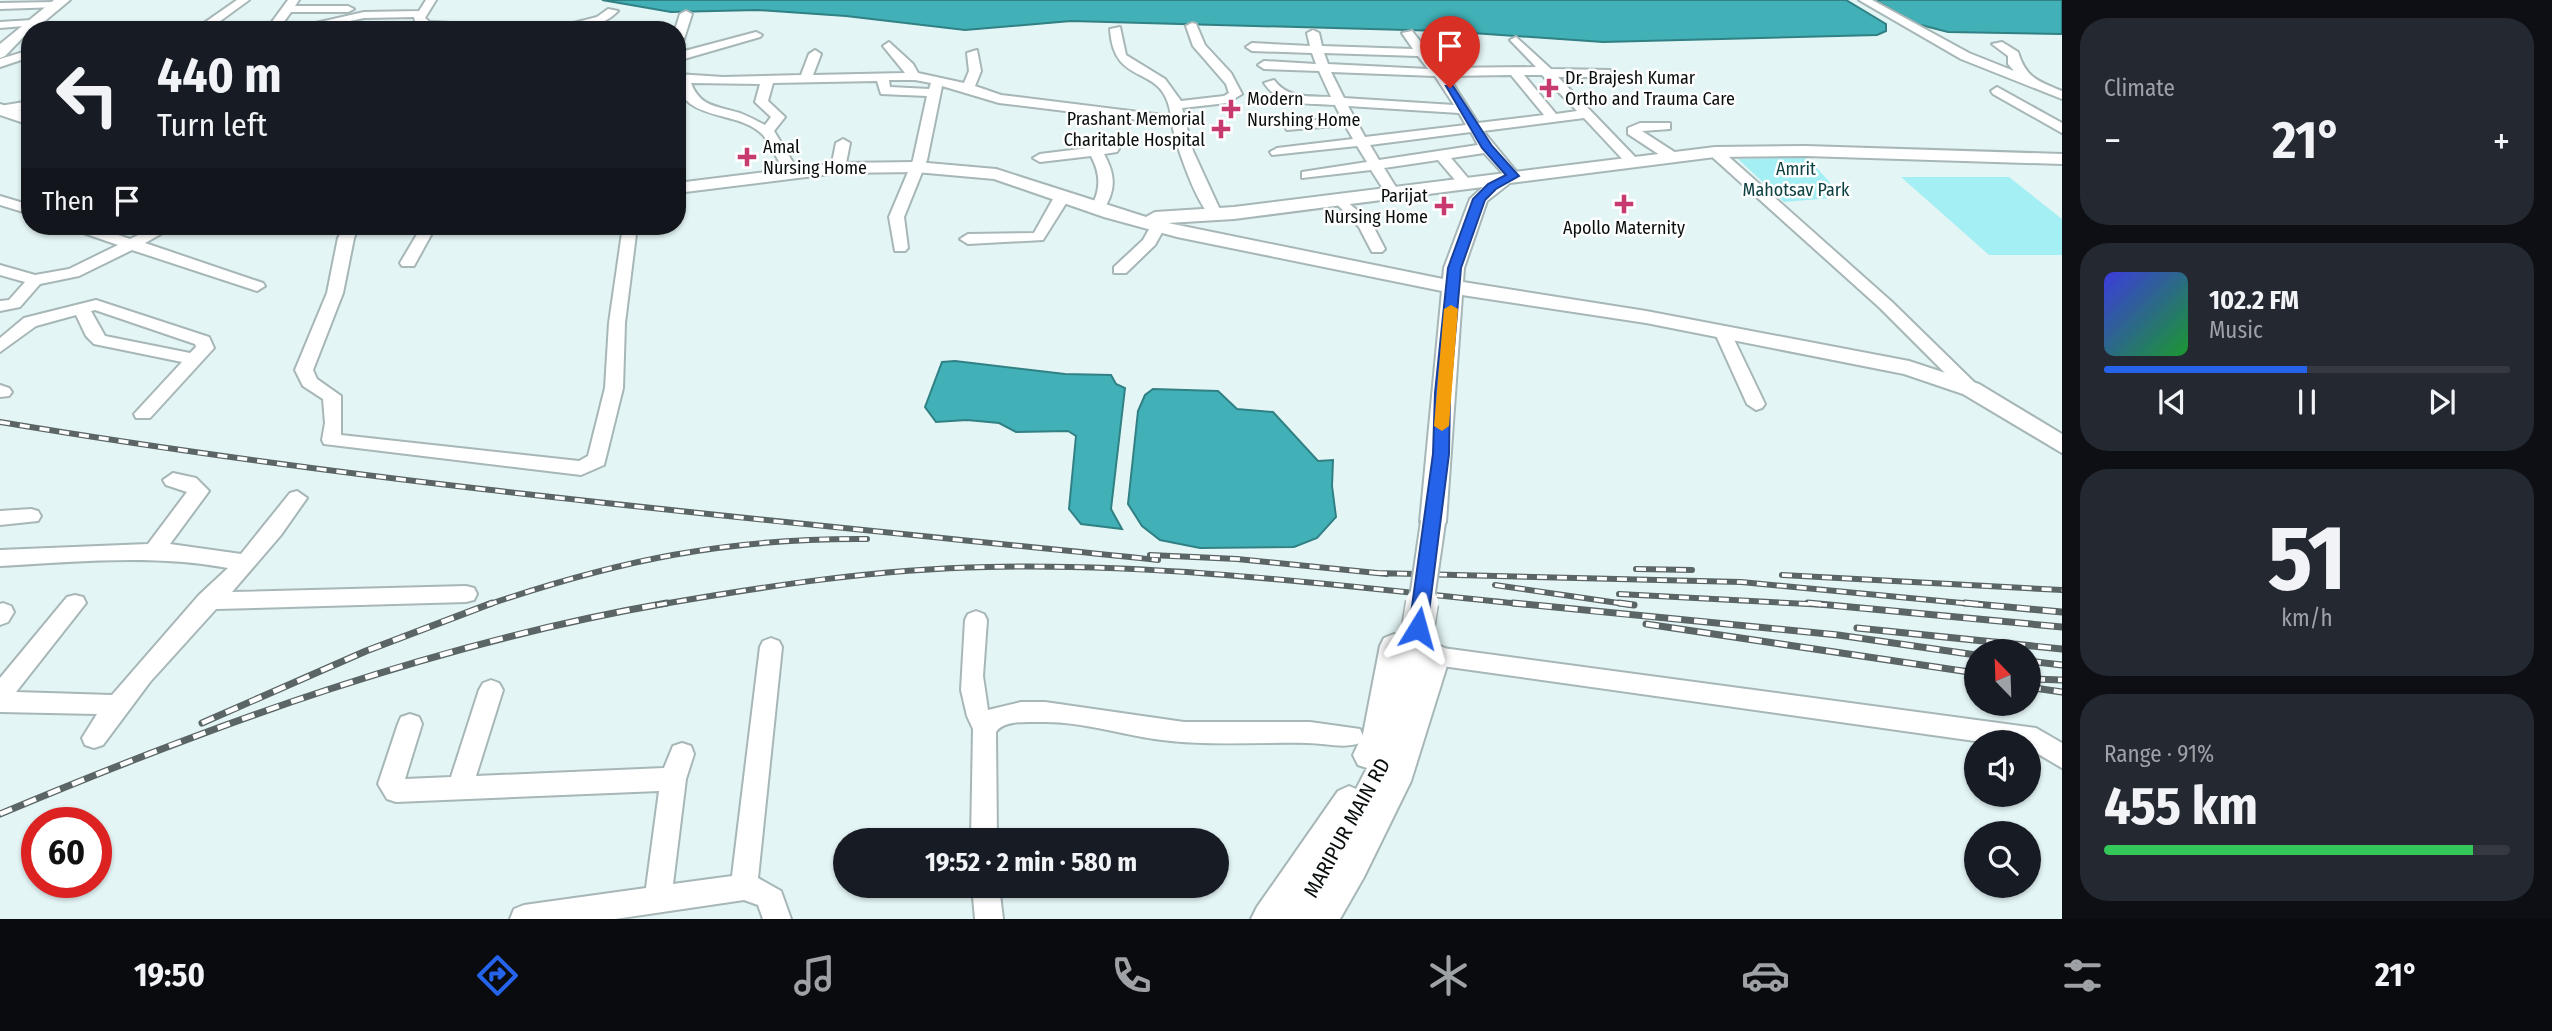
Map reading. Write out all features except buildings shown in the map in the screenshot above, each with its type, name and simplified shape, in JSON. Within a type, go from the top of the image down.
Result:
[{"type":"main road","points":[[35,21],[61,2]]},
{"type":"main road","points":[[0,53],[21,33]]},
{"type":"main road","points":[[2,110],[21,117]]},
{"type":"main road","points":[[1133,220],[1215,214],[1715,152],[1806,151],[2062,159]]},
{"type":"main road","points":[[686,187],[838,168],[916,167],[996,174],[1157,227],[1452,287],[1722,331],[1909,368],[1971,389],[2062,445]]},
{"type":"main road","name":"MARIPUR MAIN RD","points":[[1296,919],[1367,800],[1384,765],[1402,710],[1406,637],[1433,522],[1452,287],[1457,256],[1479,199],[1492,186],[1513,176]]},
{"type":"main road","points":[[1269,919],[1353,794],[1378,734],[1406,637]]},
{"type":"main road","points":[[1320,919],[1352,866],[1395,781],[1435,656]]},
{"type":"street","points":[[213,21],[244,0]]},
{"type":"street","points":[[420,21],[431,0]]},
{"type":"street","points":[[1864,0],[1965,56],[2062,95]]},
{"type":"street","points":[[0,6],[61,2]]},
{"type":"street","points":[[279,21],[292,5],[349,9],[353,11],[353,17]]},
{"type":"street","points":[[596,21],[612,11]]},
{"type":"street","points":[[338,21],[353,17],[422,14]]},
{"type":"street","points":[[684,21],[686,15]]},
{"type":"street","points":[[0,25],[21,24]]},
{"type":"street","points":[[1176,105],[1227,99],[1236,94],[1233,85],[1196,44],[1192,26]]},
{"type":"street","points":[[1116,29],[1116,48],[1121,59],[1160,80],[1176,105],[1178,121],[1191,161],[1215,214]]},
{"type":"street","points":[[1313,33],[1315,49],[1350,120],[1392,192]]},
{"type":"street","points":[[1408,33],[1438,72],[1487,148],[1513,176]]},
{"type":"street","points":[[686,54],[756,35]]},
{"type":"street","points":[[1516,40],[1632,162]]},
{"type":"street","points":[[1998,44],[2014,55],[2014,64],[2029,81]]},
{"type":"street","points":[[889,47],[909,67],[913,76],[934,94]]},
{"type":"street","points":[[1252,47],[1421,53]]},
{"type":"street","points":[[968,88],[975,72],[973,53]]},
{"type":"street","points":[[805,80],[815,54]]},
{"type":"street","points":[[0,63],[21,56]]},
{"type":"street","points":[[1264,65],[1438,72],[1605,74]]},
{"type":"street","points":[[1514,71],[1553,118]]},
{"type":"street","points":[[686,79],[767,81],[913,76]]},
{"type":"street","points":[[882,77],[885,91],[934,94]]},
{"type":"street","points":[[766,131],[778,117],[761,102],[767,81]]},
{"type":"street","points":[[1269,83],[1284,97],[1461,109]]},
{"type":"street","points":[[890,103],[968,88],[988,97],[1008,101],[1178,121]]},
{"type":"street","points":[[686,90],[690,97],[706,109],[737,116],[766,131],[793,174]]},
{"type":"street","points":[[1997,91],[2062,129]]},
{"type":"street","points":[[900,248],[896,220],[925,146],[934,94]]},
{"type":"street","points":[[2,110],[21,107]]},
{"type":"street","points":[[1277,152],[1587,114]]},
{"type":"street","points":[[1292,127],[1350,120]]},
{"type":"street","points":[[1665,127],[1640,127],[1633,131],[1671,156]]},
{"type":"street","points":[[838,168],[843,143]]},
{"type":"street","points":[[1307,175],[1487,148]]},
{"type":"street","points":[[1040,158],[1112,149]]},
{"type":"street","points":[[1095,151],[1105,171],[1108,186],[1097,209]]},
{"type":"street","points":[[1715,152],[1886,306],[1971,389]]},
{"type":"street","points":[[1441,155],[1466,184]]},
{"type":"street","points":[[968,239],[1038,237],[1043,233],[1050,211],[1063,197]]},
{"type":"street","points":[[1339,199],[1366,225],[1377,249]]},
{"type":"street","points":[[0,200],[21,207]]},
{"type":"street","points":[[1120,270],[1150,242],[1157,227]]},
{"type":"street","points":[[104,235],[257,286]]},
{"type":"street","points":[[0,270],[35,280],[73,273],[150,235]]},
{"type":"street","points":[[347,235],[338,284],[304,370],[309,382],[332,397],[334,423],[331,440],[581,468],[597,460],[609,415],[629,235]]},
{"type":"street","points":[[408,263],[424,235]]},
{"type":"street","points":[[30,323],[7,305],[35,280]]},
{"type":"street","points":[[0,347],[30,323],[81,308],[109,307],[199,339],[206,344],[196,360],[143,414]]},
{"type":"street","points":[[81,308],[94,336],[100,340],[196,360]]},
{"type":"street","points":[[1722,331],[1756,404]]},
{"type":"street","points":[[154,551],[199,491],[189,483],[173,480]]},
{"type":"street","points":[[94,738],[116,705],[207,601],[245,563],[297,498]]},
{"type":"street","points":[[0,518],[31,516]]},
{"type":"street","points":[[0,558],[154,551],[191,553],[245,563]]},
{"type":"street","points":[[207,601],[466,594]]},
{"type":"street","points":[[0,695],[75,603]]},
{"type":"street","points":[[976,620],[974,702],[979,719],[985,727]]},
{"type":"street","points":[[744,887],[771,646]]},
{"type":"street","points":[[1435,656],[2036,739],[2062,757]]},
{"type":"street","points":[[459,790],[491,690]]},
{"type":"street","points":[[0,702],[116,705]]},
{"type":"street","points":[[984,828],[985,727],[992,718],[1047,713],[1090,716],[1181,732],[1242,735],[1312,732],[1351,736]]},
{"type":"street","points":[[410,724],[391,784],[397,791],[408,793],[673,779]]},
{"type":"street","points":[[658,899],[673,779],[682,754]]},
{"type":"street","points":[[524,919],[628,911],[658,899],[744,887],[768,894],[774,902],[778,919]]},
{"type":"street","points":[[987,898],[989,919]]},
{"type":"green space","name":"Amrit Mahotsav Park","points":[[1807,157],[1843,197],[1784,202],[1738,159]]},
{"type":"green space","points":[[1901,177],[2009,177],[2062,219],[2062,255],[1989,255]]},
{"type":"shaded area","points":[[602,0],[1846,0],[1886,24],[1886,31],[1877,35],[1603,42],[1443,31],[1071,21],[965,30],[846,16],[758,10],[671,12]]},
{"type":"shaded area","points":[[1875,0],[2062,0],[2062,34],[1948,32],[1917,24]]},
{"type":"shaded area","points":[[955,361],[1065,374],[1111,375],[1116,384],[1125,388],[1111,509],[1122,529],[1081,524],[1069,509],[1076,436],[1068,431],[1016,432],[999,423],[967,420],[936,422],[925,407],[942,362]]},
{"type":"shaded area","points":[[1153,389],[1218,391],[1237,409],[1273,412],[1318,461],[1333,460],[1332,486],[1336,517],[1317,538],[1294,547],[1200,548],[1160,540],[1142,526],[1128,504],[1138,411],[1145,395]]},
{"type":"railway","points":[[0,422],[144,445],[433,483],[723,516],[1158,560]]},
{"type":"railway","points":[[487,605],[583,576],[674,555],[767,543],[867,539]]},
{"type":"railway","points":[[1150,555],[1237,559],[1377,573]]},
{"type":"railway","points":[[657,605],[863,575],[988,567],[1192,573],[1531,605]]},
{"type":"railway","points":[[1636,569],[1692,570]]},
{"type":"railway","points":[[1377,573],[1741,582],[1983,605]]},
{"type":"railway","points":[[1377,573],[1387,574]]},
{"type":"railway","points":[[1782,575],[2062,590]]},
{"type":"railway","points":[[1495,585],[1632,605]]},
{"type":"railway","points":[[1619,594],[1827,605]]},
{"type":"railway","points":[[202,723],[366,651],[492,603]]},
{"type":"railway","points":[[0,814],[162,749],[328,690],[496,640],[667,603]]},
{"type":"railway","points":[[1513,603],[1838,635],[1964,653]]},
{"type":"railway","points":[[1619,603],[1634,605]]},
{"type":"railway","points":[[1808,603],[2062,627]]},
{"type":"railway","points":[[1965,603],[2062,612]]},
{"type":"railway","points":[[1646,624],[1964,671]]},
{"type":"railway","points":[[1857,628],[2062,649]]},
{"type":"railway","points":[[2041,663],[2062,665]]},
{"type":"railway","points":[[2041,679],[2062,680]]},
{"type":"railway","points":[[2041,689],[2062,692]]},
{"type":"slow traffic","points":[[1442,426],[1442,393],[1451,309]]},
{"type":"place","name":"Dr. Brajesh Kumar Ortho and Trauma Care","points":[[1549,88]]},
{"type":"place","name":"Modern Nurshing Home","points":[[1231,109]]},
{"type":"place","name":"Prashant Memorial Charitable Hospital","points":[[1221,129]]},
{"type":"place","name":"Amal Nursing Home","points":[[747,157]]},
{"type":"place","name":"Apollo Maternity","points":[[1624,204]]},
{"type":"place","name":"Parijat Nursing Home","points":[[1444,206]]},
{"type":"route","points":[[1418,628],[1441,454],[1442,393],[1454,268],[1479,199],[1492,186],[1513,176],[1487,148],[1454,99],[1450,88]]}]
